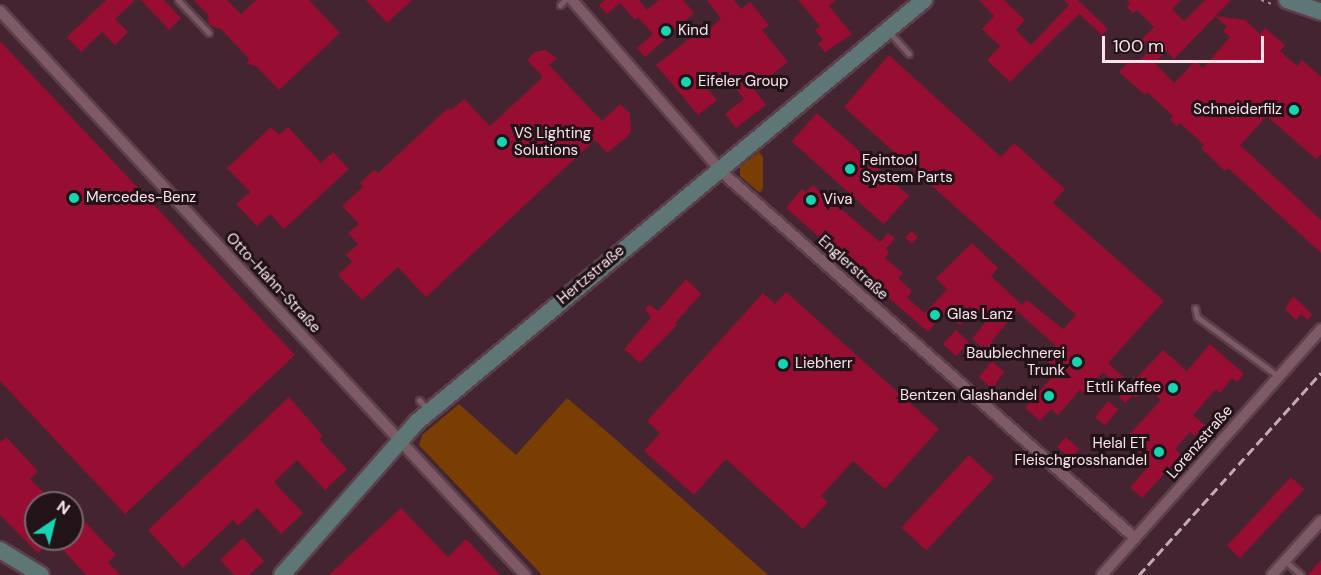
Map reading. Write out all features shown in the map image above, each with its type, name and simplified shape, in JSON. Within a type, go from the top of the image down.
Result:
[{"type":"street","name":"Englerstraße","points":[[572,0],[719,168],[1135,538]]},
{"type":"street","name":"Hertzstraße","points":[[282,575],[399,440],[424,406],[924,0]]},
{"type":"street","points":[[1287,0],[1321,12]]},
{"type":"street","name":"Otto-Hahn-Straße","points":[[0,11],[525,575]]},
{"type":"street","name":"Lorenzstraße","points":[[1102,575],[1321,329]]},
{"type":"street","points":[[1272,575],[1321,521]]},
{"type":"street","points":[[0,550],[41,575]]},
{"type":"lane","points":[[178,0],[209,33]]},
{"type":"lane","points":[[560,5],[566,0]]},
{"type":"lane","points":[[888,30],[909,54]]},
{"type":"lane","points":[[1195,308],[1197,317],[1278,376]]},
{"type":"lane","points":[[1285,561],[1301,575]]},
{"type":"shaded area","points":[[759,152],[763,157],[763,188],[760,193],[740,176],[740,167]]},
{"type":"shaded area","points":[[567,398],[768,575],[542,575],[419,445],[422,435],[459,404],[516,455]]},
{"type":"building","points":[[106,0],[135,0],[115,19],[128,32],[115,45],[102,32],[81,52],[67,37]]},
{"type":"building","points":[[141,0],[164,0],[181,18],[169,30]]},
{"type":"building","points":[[194,0],[227,0],[241,14],[256,0],[309,0],[340,33],[279,90],[256,66],[247,64],[249,59],[221,29],[209,25],[208,15]]},
{"type":"building","points":[[366,0],[412,0],[387,23]]},
{"type":"building","points":[[605,0],[639,0],[647,10],[659,0],[683,0],[694,13],[645,57],[637,48],[653,34],[638,17],[635,20],[620,3],[607,14],[599,5]]},
{"type":"building","points":[[707,0],[734,0],[741,9],[750,2],[769,25],[762,30],[788,62],[754,89],[766,105],[736,128],[725,114],[744,99],[724,74],[707,88],[717,100],[698,115],[656,65],[704,27],[707,31],[721,19]]},
{"type":"building","points":[[798,0],[836,0],[829,6],[852,34],[825,52],[818,44],[823,40],[815,30],[820,26]]},
{"type":"building","points":[[979,0],[1004,0],[1025,20],[1016,30],[1031,45],[1069,5],[1064,0],[1078,0],[1108,29],[1102,35],[1079,14],[1010,82],[987,60],[1000,46],[982,29],[994,16]]},
{"type":"building","points":[[1127,0],[1181,0],[1172,9],[1184,21],[1205,0],[1231,0],[1215,16],[1245,20],[1260,34],[1265,28],[1285,45],[1280,51],[1297,66],[1302,60],[1321,77],[1321,154],[1316,159],[1267,116],[1240,145],[1321,220],[1321,253],[1228,168],[1225,171],[1201,148],[1204,145],[1180,123],[1177,126],[1170,120],[1173,116],[1147,92],[1145,95],[1119,72],[1131,59],[1136,65],[1151,48],[1142,39],[1154,27],[1137,10],[1133,13],[1127,7],[1130,3]],"holes":[[[1215,16],[1227,27],[1223,31],[1230,37],[1203,68],[1195,61],[1174,83],[1155,63],[1166,51],[1174,59]]]},
{"type":"building","name":"Mercedes-Benz","points":[[0,41],[295,355],[125,514],[0,381]]},
{"type":"building","points":[[545,50],[557,58],[549,65],[602,121],[620,104],[630,113],[631,131],[627,137],[607,153],[595,140],[426,297],[398,267],[362,300],[338,275],[352,262],[346,255],[358,244],[348,233],[359,224],[342,206],[363,187],[360,183],[374,170],[378,173],[448,108],[451,110],[464,99],[490,126],[543,77],[527,60],[535,52]]},
{"type":"building","points":[[889,55],[1001,157],[1014,143],[1065,189],[1053,203],[1164,301],[1108,363],[1131,384],[1163,350],[1187,371],[1210,344],[1244,374],[1237,382],[1232,378],[1220,393],[1216,389],[1193,415],[1205,425],[1195,436],[1190,432],[1175,449],[1181,455],[1142,498],[1130,487],[1149,466],[1140,458],[1143,455],[1125,439],[1161,400],[1147,387],[1136,398],[1133,395],[1125,403],[1119,397],[1124,392],[1103,372],[1084,393],[1080,390],[1058,415],[1051,409],[1040,421],[1025,408],[1058,370],[1044,358],[1056,346],[1017,311],[991,342],[1003,353],[997,360],[972,339],[988,319],[975,308],[960,325],[945,313],[928,332],[786,208],[802,189],[806,192],[813,185],[880,242],[888,233],[895,238],[886,249],[889,252],[885,258],[903,273],[898,278],[912,291],[907,298],[925,313],[947,289],[936,278],[972,243],[998,268],[991,276],[1022,305],[1027,300],[1063,329],[1076,315],[844,107]]},
{"type":"building","name":"Feintool System Parts","points":[[817,113],[909,196],[884,224],[792,141]]},
{"type":"building","points":[[271,127],[279,135],[288,127],[321,163],[333,152],[349,169],[284,229],[270,214],[257,226],[236,204],[250,192],[227,168]]},
{"type":"building","points":[[911,231],[918,237],[912,244],[905,238]]},
{"type":"building","points":[[686,279],[701,294],[675,323],[677,325],[640,363],[624,349],[651,318],[645,308],[650,305],[658,311]]},
{"type":"building","name":"Liebherr","points":[[786,292],[939,429],[885,489],[853,461],[821,496],[828,502],[803,529],[726,459],[694,495],[644,451],[660,433],[647,421],[763,293],[775,304]]},
{"type":"building","points":[[1293,296],[1312,314],[1308,320],[1301,314],[1296,320],[1285,309]]},
{"type":"building","points":[[956,330],[969,342],[956,356],[943,344]]},
{"type":"building","points":[[992,361],[1004,372],[992,389],[979,377]]},
{"type":"building","points":[[289,397],[323,436],[319,439],[347,469],[325,490],[297,460],[274,482],[303,513],[281,534],[257,508],[238,526],[233,520],[183,568],[148,530]]},
{"type":"building","points":[[1108,401],[1118,409],[1105,426],[1095,417]]},
{"type":"building","points":[[6,437],[38,471],[30,479],[42,491],[24,491],[24,539],[0,515],[0,442]]},
{"type":"building","points":[[1066,437],[1079,449],[1070,459],[1057,447]]},
{"type":"building","points":[[969,455],[994,478],[926,551],[901,527]]},
{"type":"building","points":[[1291,477],[1304,489],[1240,558],[1227,546]]},
{"type":"building","points":[[401,508],[448,557],[466,539],[500,575],[329,575]]},
{"type":"building","points":[[84,521],[116,555],[108,562],[120,575],[86,575],[64,551],[84,551]]},
{"type":"building","points":[[243,538],[264,561],[249,575],[234,575],[220,560]]},
{"type":"building","points":[[1321,560],[1321,575],[1308,575]]},
{"type":"railway","points":[[1139,575],[1321,373]]},
{"type":"place","name":"Kind","points":[[666,31]]},
{"type":"place","name":"Eifeler Group","points":[[686,82]]},
{"type":"place","name":"Schneiderfilz","points":[[1294,110]]},
{"type":"place","name":"VS Lighting Solutions","points":[[502,142]]},
{"type":"place","name":"Feintool System Parts","points":[[850,169]]},
{"type":"place","name":"Mercedes-Benz","points":[[74,198]]},
{"type":"place","name":"Viva","points":[[811,200]]},
{"type":"place","name":"Glas Lanz","points":[[935,315]]},
{"type":"place","name":"Baublechnerei Trunk","points":[[1077,362]]},
{"type":"place","name":"Liebherr","points":[[783,364]]},
{"type":"place","name":"Ettli Kaffee","points":[[1173,388]]},
{"type":"place","name":"Bentzen Glashandel","points":[[1049,396]]},
{"type":"place","name":"Helal ET Fleischgrosshandel","points":[[1159,452]]}]
